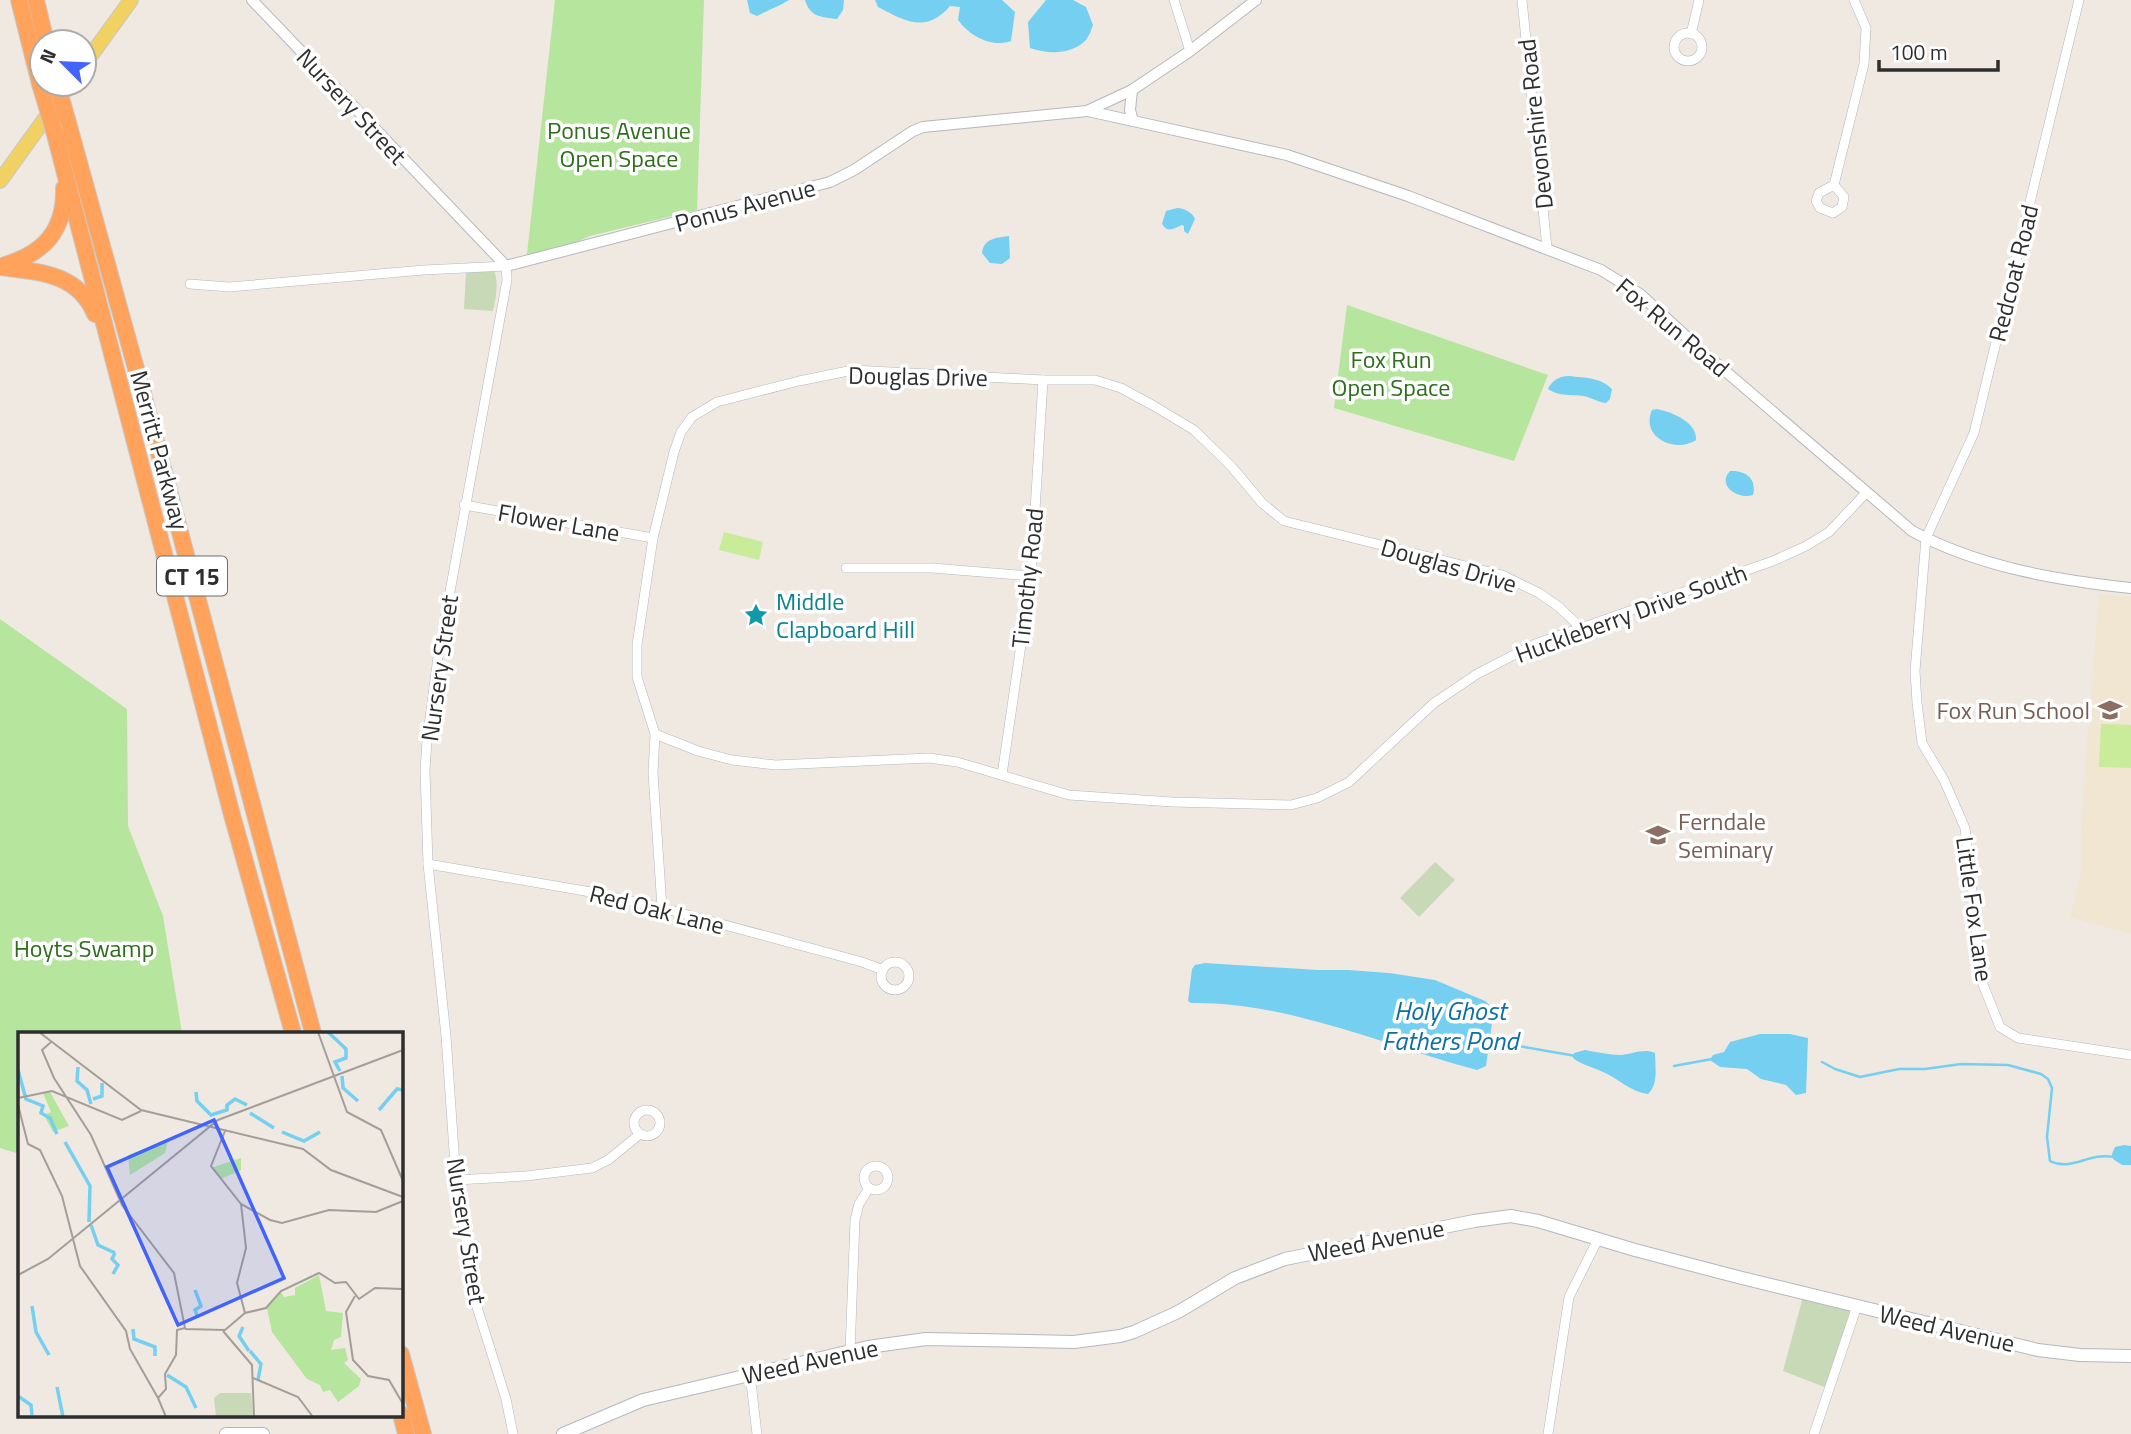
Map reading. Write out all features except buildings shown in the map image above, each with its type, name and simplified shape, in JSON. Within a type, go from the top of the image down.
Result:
[{"type":"highway","name":"Merritt Parkway","points":[[19,0],[232,815],[293,1032]]},
{"type":"highway","points":[[36,0],[43,28]]},
{"type":"highway","name":"Merritt Parkway","points":[[61,98],[155,436],[313,1032]]},
{"type":"highway","points":[[0,267],[23,259],[41,248],[55,231],[63,214],[63,165]]},
{"type":"highway","points":[[0,267],[54,276],[83,293],[113,359]]},
{"type":"highway","points":[[402,1358],[423,1434]]},
{"type":"highway","points":[[402,1416],[406,1434]]},
{"type":"main road","points":[[98,46],[131,0]]},
{"type":"main road","points":[[0,181],[60,98]]},
{"type":"main road","name":"Weed Avenue","points":[[563,1434],[629,1405],[660,1395],[889,1343],[926,1339],[1074,1342],[1120,1336],[1178,1312],[1235,1278],[1268,1265],[1304,1254],[1493,1217],[1526,1218],[1730,1275],[2054,1353],[2131,1356]]},
{"type":"main road","points":[[226,1434],[262,1434]]},
{"type":"street","name":"Nursery Street","points":[[252,0],[482,244],[506,266],[507,280],[438,657],[425,770],[428,864],[446,1036],[456,1180],[477,1307],[506,1399],[513,1434]]},
{"type":"street","points":[[1174,0],[1190,51]]},
{"type":"street","name":"Ponus Avenue","points":[[190,284],[229,287],[424,270],[506,266],[830,182],[854,170],[913,131],[931,125],[1087,111],[1132,90],[1190,51],[1256,0]]},
{"type":"street","name":"Devonshire Road","points":[[1522,0],[1547,248]]},
{"type":"street","points":[[1691,34],[1699,0]]},
{"type":"street","points":[[1834,185],[1864,64],[1866,28],[1854,0]]},
{"type":"street","name":"Redcoat Road","points":[[1926,538],[1974,433],[2079,0]]},
{"type":"street","points":[[1132,90],[1129,99],[1132,121]]},
{"type":"street","name":"Fox Run Road","points":[[1087,111],[1287,155],[1395,192],[1601,270],[1640,294],[1866,493],[1898,520],[1926,538],[1957,552],[2060,580],[2131,588]]},
{"type":"street","name":"Douglas Drive","points":[[662,908],[653,773],[655,734],[637,677],[637,645],[653,538],[674,452],[681,432],[692,417],[717,402],[853,370],[1043,380],[1095,380],[1121,388],[1194,430],[1231,466],[1262,503],[1284,520],[1502,575],[1539,593],[1581,628]]},
{"type":"street","name":"Timothy Road","points":[[1002,775],[1031,576],[1043,380]]},
{"type":"street","name":"Huckleberry Drive South","points":[[655,734],[698,751],[732,760],[776,765],[929,758],[957,762],[1069,795],[1172,802],[1291,805],[1317,798],[1349,782],[1434,703],[1477,674],[1535,644],[1773,562],[1806,547],[1829,532],[1866,493]]},
{"type":"street","name":"Flower Lane","points":[[464,505],[653,538]]},
{"type":"street","name":"Little Fox Lane","points":[[1926,538],[1915,671],[1919,721],[1922,743],[1944,780],[1965,828],[1982,982],[2000,1027],[2018,1038],[2131,1055]]},
{"type":"street","points":[[846,568],[932,568],[1031,576]]},
{"type":"street","name":"Red Oak Lane","points":[[428,864],[585,891],[662,908],[883,970]]},
{"type":"street","points":[[456,1180],[526,1176],[592,1168],[608,1160],[640,1134]]},
{"type":"street","points":[[850,1352],[856,1214],[869,1188]]},
{"type":"street","points":[[1548,1434],[1570,1297],[1598,1239]]},
{"type":"street","points":[[1814,1434],[1857,1306]]},
{"type":"street","points":[[750,1374],[757,1434]]},
{"type":"shaded area","name":"Fox Run School","points":[[2099,594],[2131,597],[2131,934],[2070,917],[2082,869],[2081,823]]},
{"type":"green space","name":"Ponus Avenue Open Space","points":[[555,0],[704,0],[697,210],[590,236],[526,263]]},
{"type":"green space","points":[[494,270],[497,285],[493,311],[464,309],[466,272]]},
{"type":"green space","name":"Fox Run Open Space","points":[[1347,305],[1548,375],[1514,461],[1334,408]]},
{"type":"green space","points":[[724,532],[763,542],[759,560],[719,550]]},
{"type":"green space","name":"Hoyts Swamp","points":[[0,619],[127,709],[128,826],[163,916],[182,1032],[18,1032],[18,1154],[0,1148]]},
{"type":"green space","points":[[2101,724],[2131,725],[2131,768],[2099,767]]},
{"type":"green space","points":[[1435,862],[1455,880],[1419,917],[1400,898]]},
{"type":"green space","points":[[1804,1293],[1852,1305],[1827,1388],[1783,1371]]},
{"type":"water","points":[[747,0],[789,0],[757,16],[750,13]]},
{"type":"water","points":[[805,0],[844,0],[843,10],[837,19],[821,17],[810,10]]},
{"type":"water","points":[[875,0],[1002,0],[1015,12],[1011,41],[996,43],[975,36],[958,20],[960,7],[950,6],[932,20],[915,22],[897,17],[878,7]]},
{"type":"water","points":[[1046,0],[1073,0],[1086,7],[1093,25],[1085,41],[1079,46],[1059,52],[1030,48],[1028,22]]},
{"type":"water","points":[[1177,208],[1188,211],[1195,219],[1188,234],[1182,225],[1169,230],[1162,224],[1166,211]]},
{"type":"water","points":[[1009,236],[1010,258],[1002,264],[990,263],[982,253],[985,244]]},
{"type":"water","points":[[1569,376],[1602,382],[1612,389],[1610,399],[1606,403],[1548,389],[1557,379]]},
{"type":"water","points":[[1652,410],[1676,415],[1688,423],[1696,440],[1688,444],[1670,444],[1655,435],[1650,420]]},
{"type":"water","points":[[1730,471],[1741,472],[1752,480],[1753,495],[1736,494],[1727,487],[1726,477]]},
{"type":"water","name":"Holy Ghost Fathers Pond","points":[[1205,963],[1389,973],[1435,980],[1485,1001],[1494,1009],[1486,1066],[1477,1070],[1336,1027],[1263,1009],[1191,1003],[1188,1001],[1192,969],[1195,965]]},
{"type":"water","points":[[1760,1034],[1790,1034],[1808,1038],[1806,1093],[1796,1095],[1786,1085],[1761,1079],[1747,1069],[1720,1067],[1710,1060],[1713,1055],[1724,1052],[1730,1042]]},
{"type":"water","points":[[1585,1050],[1616,1055],[1642,1051],[1655,1053],[1654,1085],[1648,1094],[1636,1091],[1573,1058],[1574,1053]]},
{"type":"water","points":[[2131,1146],[2131,1165],[2122,1165],[2113,1159],[2115,1147]]},
{"type":"waterway","points":[[1513,1045],[1576,1056]]},
{"type":"waterway","points":[[1674,1066],[1712,1059]]},
{"type":"waterway","points":[[1822,1062],[1860,1077],[1899,1069],[1961,1064],[2008,1065],[2041,1074],[2048,1079],[2052,1088],[2047,1137],[2050,1161],[2065,1164],[2096,1157],[2114,1157]]},
{"type":"place","name":"Middle Clapboard Hill","points":[[756,615]]},
{"type":"place","name":"Fox Run School","points":[[2110,710]]},
{"type":"place","name":"Ferndale Seminary","points":[[1658,835]]}]
